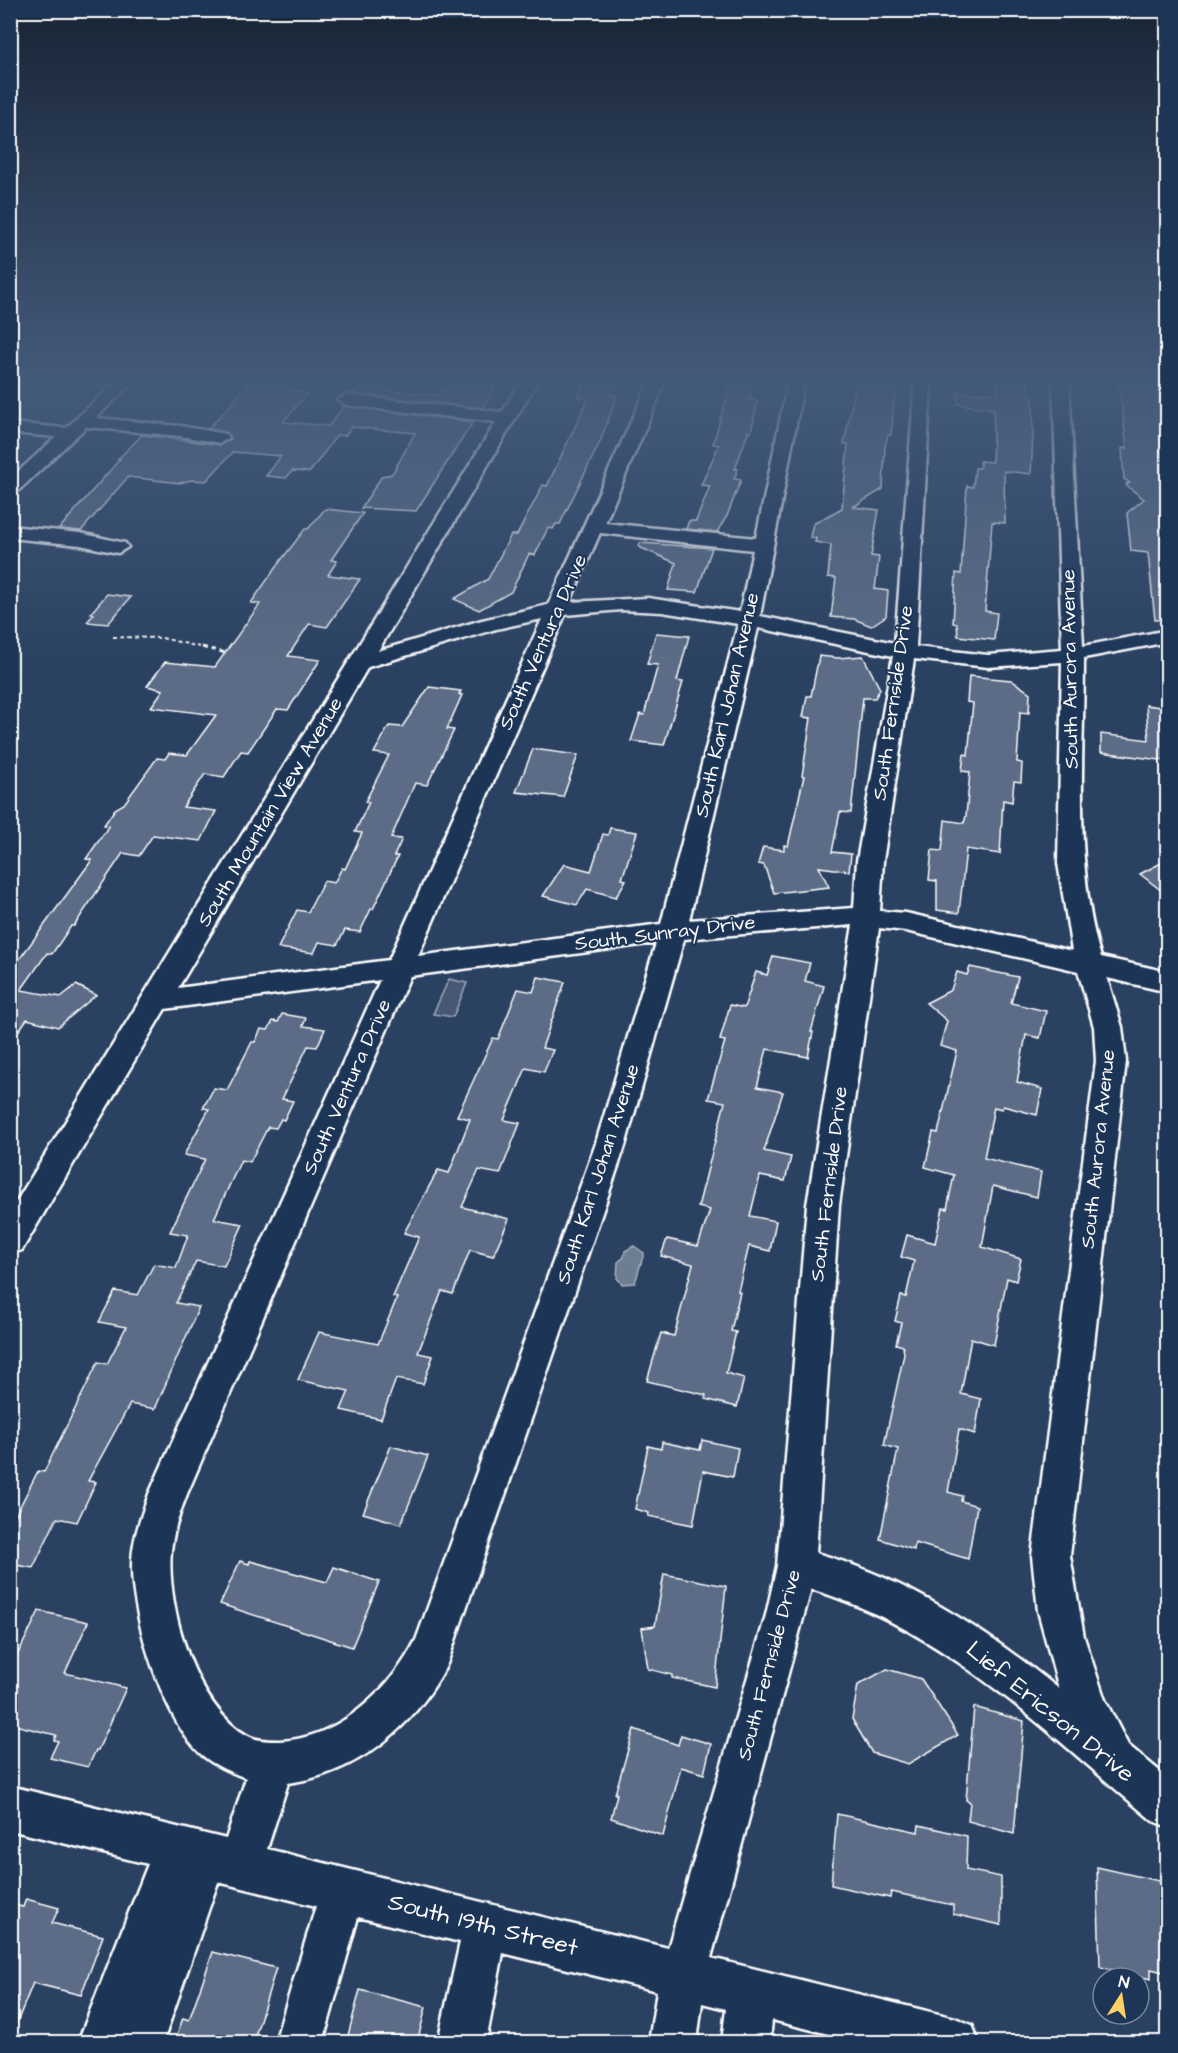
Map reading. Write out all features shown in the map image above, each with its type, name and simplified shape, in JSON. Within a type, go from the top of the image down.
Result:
[{"type":"street","points":[[10,489],[22,478]]},
{"type":"street","name":"South Mountain View Avenue","points":[[10,1241],[158,1000],[471,478]]},
{"type":"street","name":"South Ventura Drive","points":[[272,1765],[247,1757],[220,1742],[200,1723],[168,1650],[155,1600],[152,1551],[168,1494],[615,478]]},
{"type":"street","name":"South Karl Johan Avenue","points":[[272,1765],[296,1763],[328,1752],[358,1736],[378,1721],[409,1691],[434,1650],[610,1146],[673,932],[749,620],[777,478]]},
{"type":"street","name":"South Fernside Drive","points":[[673,2043],[683,1975],[786,1615],[796,1566],[823,1205],[867,918],[870,861],[904,650],[916,478]]},
{"type":"street","name":"South Aurora Avenue","points":[[1065,478],[1073,655],[1071,863],[1075,904],[1089,965],[1108,1027],[1111,1061],[1055,1503],[1051,1556],[1059,1622],[1071,1664],[1093,1723],[1116,1764]]},
{"type":"street","points":[[593,527],[764,545]]},
{"type":"street","points":[[10,532],[80,539],[117,547]]},
{"type":"street","points":[[361,662],[557,609],[604,604],[655,605],[749,620],[904,650],[989,661],[1048,660],[1167,636]]},
{"type":"street","name":"South Sunray Drive","points":[[158,1000],[400,966],[673,932],[821,917],[906,922],[1167,982]]},
{"type":"street","name":"Lief Ericson Drive","points":[[796,1566],[823,1572],[869,1592],[952,1635],[1002,1669],[1167,1806]]},
{"type":"street","points":[[102,2043],[207,1857],[272,1765]]},
{"type":"street","name":"South 19th Street","points":[[10,1808],[752,1992],[867,2032],[955,2043]]},
{"type":"street","points":[[139,2043],[207,1857]]},
{"type":"street","points":[[299,2043],[343,1890]]},
{"type":"street","points":[[462,2043],[486,1926]]},
{"type":"street","points":[[746,2043],[752,1992]]},
{"type":"path","points":[[113,637],[162,638],[226,653]]},
{"type":"shaded area","points":[[449,979],[467,983],[453,1017],[433,1014]]},
{"type":"shaded area","points":[[634,1246],[644,1253],[635,1283],[622,1284],[617,1278],[618,1262],[624,1257],[625,1251]]},
{"type":"building","points":[[104,478],[127,478],[81,531],[59,529]]},
{"type":"building","points":[[135,478],[209,478],[206,481],[191,480],[180,483]]},
{"type":"building","points":[[381,478],[437,478],[416,511],[361,508]]},
{"type":"building","points":[[551,478],[583,478],[560,524],[556,524],[553,529],[548,528],[535,555],[529,554],[511,592],[479,610],[454,599],[488,579],[511,535],[517,535],[543,485],[547,486]]},
{"type":"building","points":[[704,478],[734,478],[741,480],[727,516],[717,532],[686,529],[689,521],[696,521],[710,486],[701,485]]},
{"type":"building","points":[[845,478],[884,478],[883,489],[853,507],[879,510],[871,556],[879,557],[875,589],[888,591],[886,616],[871,626],[854,619],[831,617],[836,578],[828,577],[831,545],[815,542],[816,538],[810,537],[813,524],[842,508]]},
{"type":"building","points":[[974,478],[1004,478],[1005,523],[992,522],[985,611],[997,613],[994,640],[958,636],[957,624],[953,623],[956,573],[961,574],[967,486],[973,487]]},
{"type":"building","points":[[1166,478],[1167,619],[1155,620],[1148,553],[1131,551],[1127,513],[1144,499],[1127,486],[1126,484],[1130,483],[1124,479]]},
{"type":"building","points":[[325,509],[363,513],[331,560],[337,561],[328,575],[360,579],[327,627],[309,624],[288,656],[320,660],[288,710],[277,709],[248,752],[241,751],[224,777],[205,774],[183,807],[216,811],[201,841],[153,835],[139,856],[123,853],[74,926],[71,926],[52,954],[47,953],[21,990],[61,997],[76,985],[96,995],[58,1027],[27,1019],[10,1043],[10,972],[92,860],[86,859],[109,826],[104,825],[115,809],[124,804],[157,758],[165,759],[169,753],[187,755],[216,715],[151,707],[163,690],[147,686],[165,662],[215,667],[260,604],[251,603],[305,529],[308,529]]},
{"type":"building","points":[[640,543],[712,548],[697,592],[668,590],[676,563],[639,547]]},
{"type":"building","points":[[107,594],[131,597],[108,624],[87,622],[94,614],[91,613]]},
{"type":"building","points":[[656,633],[689,636],[677,681],[683,682],[664,745],[631,741],[640,714],[644,715],[658,665],[647,664]]},
{"type":"building","points":[[819,656],[838,658],[863,656],[880,689],[875,698],[863,698],[851,813],[840,812],[832,852],[851,854],[849,871],[819,867],[829,887],[774,893],[764,865],[758,864],[763,847],[784,850],[784,845],[788,846],[804,776],[802,776],[811,718],[803,717],[807,696],[811,696]]},
{"type":"building","points":[[969,676],[1011,680],[1030,693],[1029,713],[1020,712],[1017,762],[1022,763],[1021,782],[1014,781],[1012,802],[1003,800],[1000,854],[966,849],[959,913],[937,910],[937,881],[929,880],[932,850],[942,851],[945,820],[964,823],[966,816],[970,772],[962,771],[964,754],[968,755],[973,703],[967,702]]},
{"type":"building","points":[[429,687],[461,691],[459,694],[462,695],[447,729],[454,730],[427,785],[415,783],[391,838],[402,839],[394,856],[398,856],[360,932],[345,930],[337,945],[319,942],[314,953],[278,948],[297,910],[308,912],[324,881],[334,883],[342,868],[345,869],[362,833],[355,832],[369,802],[365,802],[389,755],[374,753],[389,726],[402,727]]},
{"type":"building","points":[[1146,705],[1167,708],[1167,761],[1101,752],[1101,734],[1149,740]]},
{"type":"building","points":[[533,749],[578,755],[563,797],[516,792]]},
{"type":"building","points":[[610,828],[637,832],[622,879],[626,880],[616,897],[587,889],[577,905],[543,896],[564,864],[591,871],[603,834],[608,835]]},
{"type":"building","points":[[1167,860],[1167,895],[1140,874]]},
{"type":"building","points":[[773,956],[810,963],[805,981],[824,986],[811,1032],[813,1032],[808,1057],[767,1049],[757,1087],[783,1092],[764,1151],[791,1157],[785,1181],[760,1176],[750,1216],[776,1221],[770,1251],[749,1246],[738,1291],[740,1292],[731,1331],[736,1332],[726,1373],[744,1378],[737,1407],[705,1399],[706,1395],[647,1381],[661,1333],[674,1336],[693,1264],[661,1256],[667,1239],[698,1246],[710,1210],[698,1207],[725,1102],[708,1099],[725,1041],[720,1040],[730,1005],[744,1008],[756,972],[767,975]]},
{"type":"building","points":[[970,967],[1018,977],[1011,1003],[1046,1011],[1040,1038],[1026,1035],[1017,1082],[1042,1089],[1037,1115],[1003,1106],[1002,1109],[994,1107],[984,1158],[1041,1172],[1037,1197],[993,1186],[982,1247],[1021,1259],[1016,1281],[1007,1278],[994,1345],[971,1338],[961,1394],[981,1399],[975,1434],[959,1429],[948,1492],[962,1496],[961,1501],[977,1506],[968,1559],[915,1543],[914,1550],[880,1539],[898,1449],[884,1445],[904,1354],[903,1346],[896,1344],[901,1323],[895,1321],[901,1296],[906,1297],[914,1261],[901,1257],[907,1235],[935,1243],[943,1208],[947,1209],[954,1175],[925,1167],[933,1132],[938,1133],[957,1051],[940,1046],[947,1021],[926,1003],[951,990],[957,972],[967,975]]},
{"type":"building","points":[[538,977],[565,982],[542,1048],[553,1050],[544,1072],[526,1068],[504,1120],[520,1123],[500,1174],[479,1170],[462,1207],[509,1219],[493,1256],[470,1250],[453,1294],[442,1291],[418,1353],[433,1356],[423,1384],[396,1379],[381,1419],[341,1410],[349,1391],[298,1380],[319,1332],[378,1344],[397,1298],[393,1297],[419,1237],[404,1233],[438,1170],[449,1173],[470,1119],[457,1116],[493,1038],[498,1039],[518,989],[533,992]]},
{"type":"building","points":[[282,1014],[306,1018],[303,1026],[325,1029],[317,1047],[308,1046],[282,1099],[293,1101],[284,1120],[281,1119],[276,1128],[268,1127],[250,1162],[241,1160],[214,1219],[243,1224],[224,1266],[196,1261],[176,1303],[199,1307],[155,1409],[130,1404],[88,1481],[96,1482],[77,1522],[57,1518],[33,1568],[10,1564],[10,1526],[38,1471],[44,1472],[98,1362],[107,1364],[126,1327],[99,1322],[115,1291],[138,1295],[154,1264],[176,1268],[188,1235],[170,1232],[205,1159],[184,1155],[209,1109],[203,1108],[214,1088],[227,1090],[261,1029],[268,1030],[273,1021],[278,1022]]},
{"type":"building","points":[[702,1440],[738,1448],[733,1477],[703,1471],[693,1525],[648,1516],[649,1513],[635,1509],[648,1446],[661,1449],[662,1442],[700,1450]]},
{"type":"building","points":[[391,1446],[428,1456],[401,1524],[363,1513]]},
{"type":"building","points":[[240,1561],[249,1564],[250,1561],[327,1582],[334,1567],[379,1582],[352,1647],[220,1604]]},
{"type":"building","points":[[664,1574],[726,1586],[715,1687],[672,1678],[672,1675],[648,1669],[642,1628],[655,1626]]},
{"type":"building","points":[[39,1611],[88,1622],[65,1673],[126,1688],[88,1767],[50,1758],[58,1741],[54,1740],[56,1735],[10,1724],[10,1670]]},
{"type":"building","points":[[887,1669],[921,1679],[958,1735],[908,1764],[872,1753],[852,1719],[858,1685]]},
{"type":"building","points":[[974,1707],[1024,1721],[1014,1834],[968,1821],[970,1802],[966,1800]]},
{"type":"building","points":[[634,1729],[678,1745],[681,1735],[711,1744],[704,1774],[681,1767],[663,1836],[611,1818],[617,1794],[615,1794]]},
{"type":"building","points":[[837,1814],[918,1832],[919,1825],[967,1836],[966,1870],[1001,1877],[1001,1925],[953,1914],[953,1905],[891,1892],[890,1898],[831,1885]]},
{"type":"building","points":[[1097,1867],[1164,1882],[1167,1973],[1151,1969],[1151,1966],[1100,1966]]},
{"type":"building","points":[[26,1899],[59,1908],[52,1923],[103,1936],[81,1995],[33,1983],[11,2037],[10,1904],[23,1907]]},
{"type":"building","points":[[213,1952],[276,1968],[253,2043],[174,2043],[183,2018],[189,2020]]},
{"type":"building","points":[[360,1990],[426,2007],[417,2043],[346,2043]]}]
